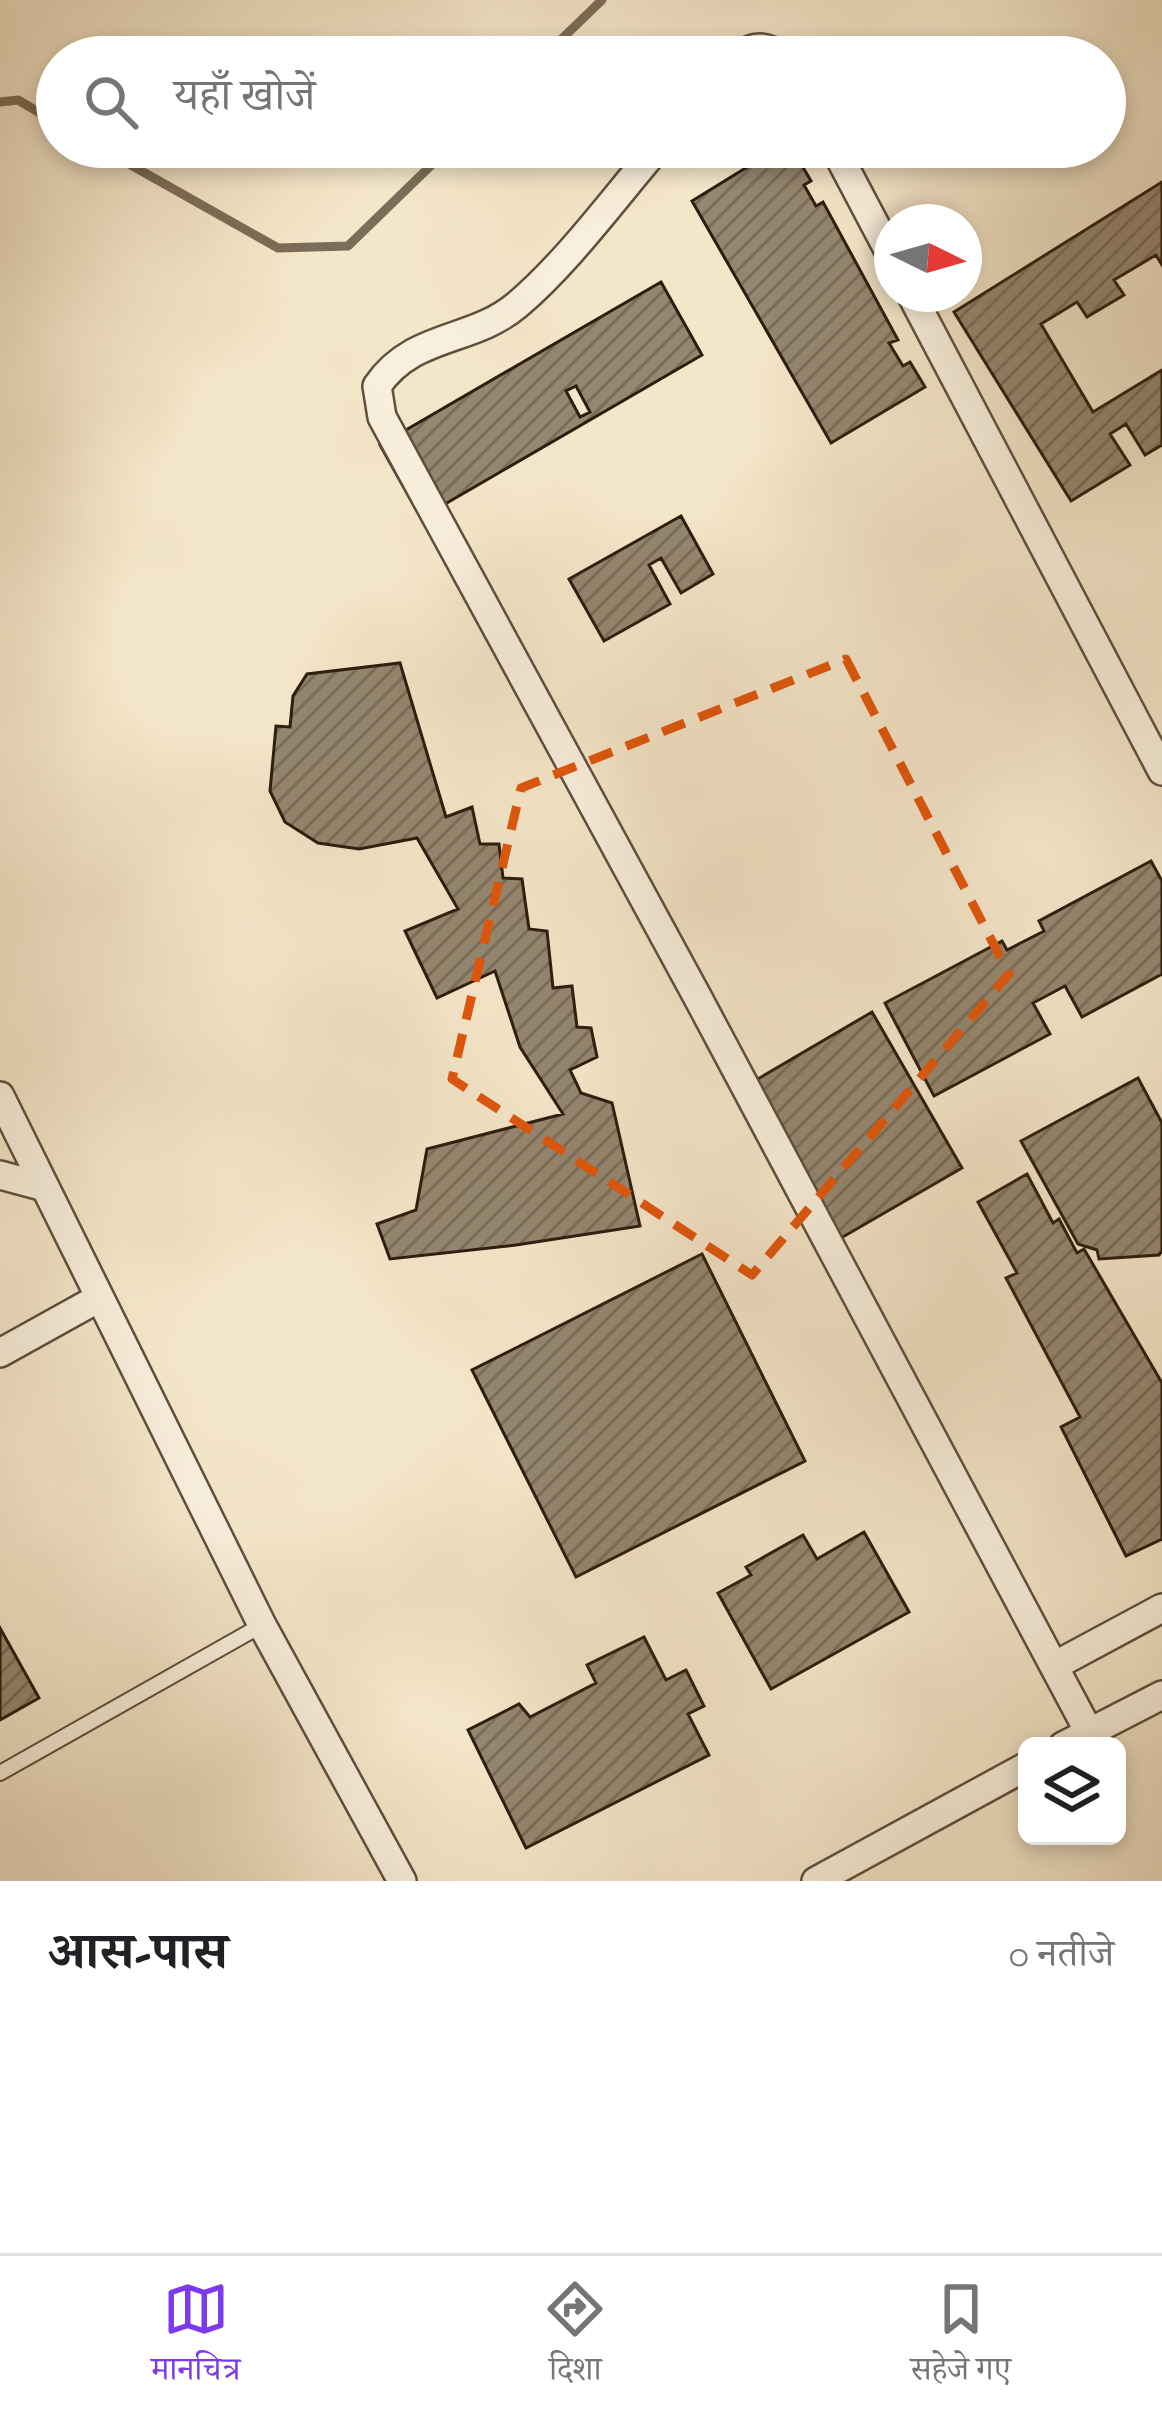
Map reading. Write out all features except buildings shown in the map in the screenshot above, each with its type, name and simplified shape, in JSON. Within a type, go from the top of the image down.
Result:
[{"type":"street","points":[[639,168],[515,307],[404,355],[377,386],[382,417],[1089,1732]]},
{"type":"street","points":[[845,168],[874,223]]},
{"type":"street","points":[[920,312],[1162,771]]},
{"type":"street","points":[[0,1096],[262,1625],[402,1881]]},
{"type":"street","points":[[0,1174],[41,1186]]},
{"type":"street","points":[[0,1354],[99,1298]]},
{"type":"street","points":[[1054,1666],[1162,1608]]},
{"type":"street","points":[[1080,1737],[1162,1696]]},
{"type":"street","points":[[816,1881],[1018,1771]]},
{"type":"lane","points":[[0,1773],[262,1625]]},
{"type":"highlighted area","points":[[846,659],[1009,974],[752,1275],[452,1079],[521,788]]},
{"type":"waterway","points":[[565,36],[602,0]]},
{"type":"waterway","points":[[0,102],[18,100],[36,111]]},
{"type":"waterway","points":[[136,168],[278,248],[348,246],[428,168]]}]
